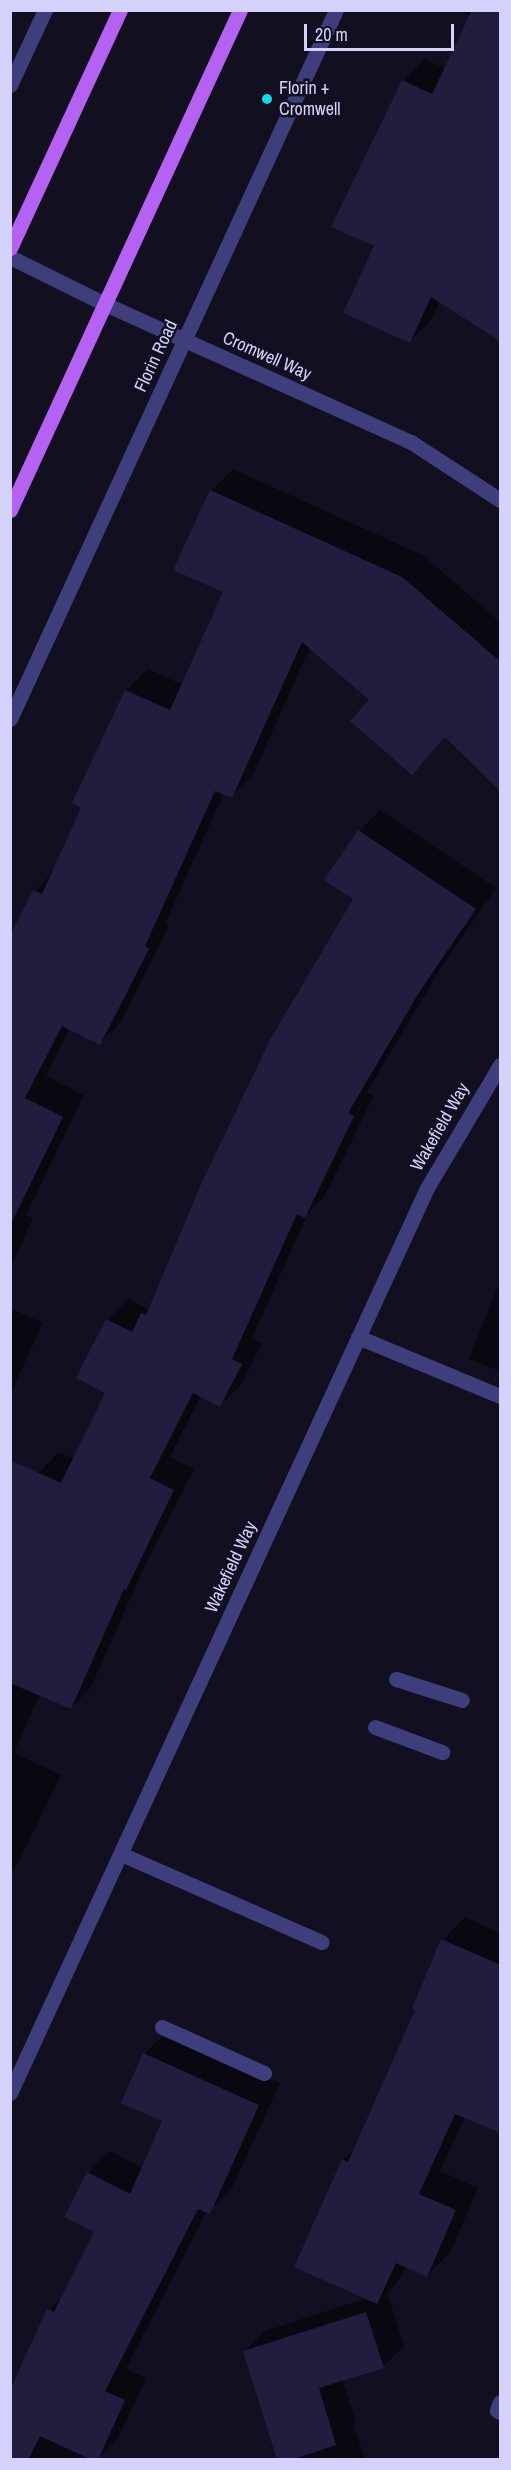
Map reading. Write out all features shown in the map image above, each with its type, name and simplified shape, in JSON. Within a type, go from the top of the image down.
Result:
[{"type":"main road","points":[[10,248],[120,10]]},
{"type":"main road","points":[[10,510],[240,10]]},
{"type":"street","points":[[10,85],[45,10]]},
{"type":"street","name":"Florin Road","points":[[10,718],[336,10]]},
{"type":"street","name":"Cromwell Way","points":[[10,258],[105,304],[411,442],[501,500]]},
{"type":"street","name":"Wakefield Way","points":[[10,2093],[427,1188],[501,1065]]},
{"type":"street","points":[[358,1337],[501,1396]]},
{"type":"street","points":[[396,1679],[462,1700]]},
{"type":"street","points":[[375,1727],[442,1752]]},
{"type":"street","points":[[121,1854],[321,1942]]},
{"type":"street","points":[[162,2027],[264,2073]]},
{"type":"street","points":[[501,2402],[497,2410],[501,2412]]},
{"type":"building","points":[[472,10],[501,10],[501,342],[431,297],[410,343],[343,313],[374,246],[331,227],[402,80],[432,94]]},
{"type":"building","points":[[210,490],[402,577],[501,662],[501,792],[445,737],[412,775],[350,721],[369,700],[302,642],[232,798],[215,791],[145,946],[149,949],[100,1045],[62,1026],[25,1098],[63,1117],[10,1226],[10,935],[33,890],[42,894],[81,808],[72,803],[125,690],[170,710],[223,592],[173,570]]},
{"type":"building","points":[[358,830],[476,909],[420,991],[348,1113],[354,1116],[305,1218],[297,1214],[232,1359],[242,1364],[220,1407],[193,1393],[150,1478],[174,1490],[126,1590],[124,1589],[71,1709],[10,1683],[10,1460],[61,1483],[105,1393],[76,1378],[106,1319],[132,1332],[141,1313],[146,1315],[202,1182],[270,1040],[353,899],[324,880]]},
{"type":"building","points":[[441,1939],[501,1965],[501,2133],[455,2114],[419,2194],[456,2210],[427,2277],[396,2263],[377,2304],[294,2267],[342,2159],[348,2162],[415,2010],[412,2008]]},
{"type":"building","points":[[143,2053],[259,2105],[210,2214],[198,2209],[105,2391],[125,2400],[98,2460],[92,2460],[40,2436],[28,2460],[10,2460],[10,2390],[47,2309],[54,2312],[94,2232],[64,2217],[87,2172],[130,2194],[162,2121],[121,2103]]},
{"type":"building","points":[[366,2312],[384,2368],[319,2388],[336,2445],[291,2460],[277,2460],[243,2351]]},
{"type":"place","name":"Florin + Cromwell","points":[[267,99]]}]
